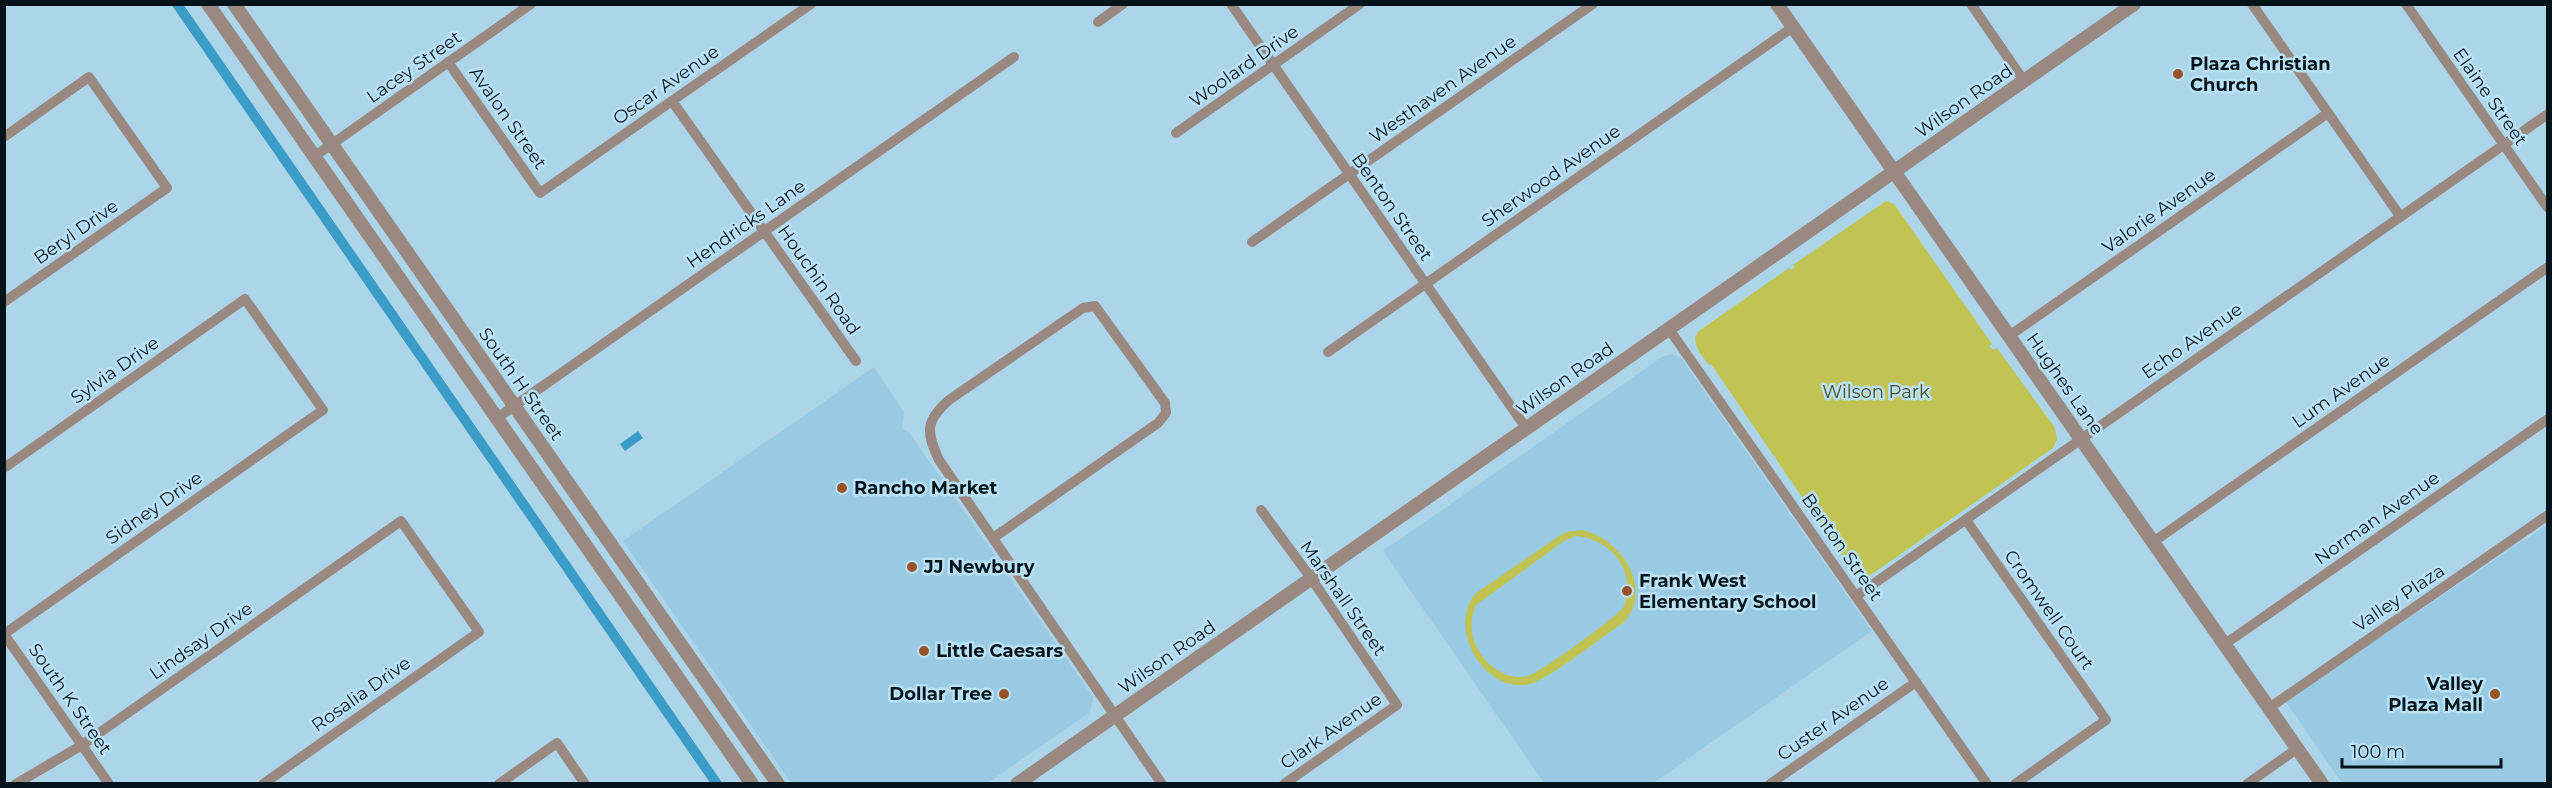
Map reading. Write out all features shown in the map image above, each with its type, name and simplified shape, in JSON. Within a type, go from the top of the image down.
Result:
[{"type":"street","points":[[208,4],[752,783]]},
{"type":"street","name":"South H Street","points":[[234,4],[778,783]]},
{"type":"street","name":"Lacey Street","points":[[315,156],[531,4]]},
{"type":"street","name":"Oscar Avenue","points":[[540,193],[811,4]]},
{"type":"street","points":[[1098,22],[1123,4]]},
{"type":"street","name":"Benton Street","points":[[1231,4],[1526,428]]},
{"type":"street","name":"Woolard Drive","points":[[1176,133],[1360,4]]},
{"type":"street","name":"Westhaven Avenue","points":[[1252,242],[1593,4]]},
{"type":"street","name":"Hughes Lane","points":[[1777,4],[2322,783]]},
{"type":"street","points":[[1971,4],[2024,81]]},
{"type":"street","name":"Wilson Road","points":[[1017,783],[2134,4]]},
{"type":"street","points":[[2252,4],[2400,216]]},
{"type":"street","name":"Elaine Street","points":[[2406,4],[2547,208]]},
{"type":"street","name":"Sherwood Avenue","points":[[1328,352],[1793,27]]},
{"type":"street","name":"Hendricks Lane","points":[[497,418],[1014,57]]},
{"type":"street","name":"Avalon Street","points":[[448,62],[540,193]]},
{"type":"street","name":"Beryl Drive","points":[[4,137],[90,77],[167,188],[4,302]]},
{"type":"street","name":"Houchin Road","points":[[672,101],[856,361]]},
{"type":"street","name":"Valorie Avenue","points":[[2009,336],[2328,113]]},
{"type":"street","name":"Echo Avenue","points":[[1856,596],[2547,114]]},
{"type":"street","name":"Lum Avenue","points":[[2153,542],[2547,267]]},
{"type":"street","name":"Sidney Drive","points":[[4,634],[323,410],[245,299]]},
{"type":"street","name":"Sylvia Drive","points":[[4,468],[245,299]]},
{"type":"street","points":[[993,538],[1158,423],[1166,413],[1165,403],[1095,306],[1088,306],[949,400],[936,411],[930,423],[930,440],[939,460],[1162,783]]},
{"type":"street","name":"Benton Street","points":[[1669,329],[1987,783]]},
{"type":"street","name":"Norman Avenue","points":[[2225,644],[2547,419]]},
{"type":"street","name":"Marshall Street","points":[[1261,510],[1311,578],[1397,705]]},
{"type":"street","name":"Valley Plaza","points":[[2270,708],[2547,515]]},
{"type":"street","name":"Cromwell Court","points":[[1966,520],[2106,720],[2015,783]]},
{"type":"street","name":"Rosalia Drive","points":[[263,783],[479,632],[401,521]]},
{"type":"street","name":"Lindsay Drive","points":[[16,783],[82,745],[401,521]]},
{"type":"street","name":"South K Street","points":[[4,634],[109,783]]},
{"type":"street","name":"Custer Avenue","points":[[1770,783],[1916,682]]},
{"type":"street","name":"Clark Avenue","points":[[1284,783],[1397,705]]},
{"type":"street","points":[[499,783],[557,743],[585,783]]},
{"type":"street","points":[[2247,783],[2298,748]]},
{"type":"shaded area","name":"Frank West Elementary School","points":[[1672,354],[1681,358],[1872,631],[1653,783],[1544,783],[1383,551],[1662,357]]},
{"type":"shaded area","points":[[874,367],[904,412],[902,429],[909,432],[1093,697],[1090,712],[988,783],[791,783],[623,541]]},
{"type":"shaded area","points":[[638,431],[643,438],[625,451],[620,444]]},
{"type":"shaded area","points":[[2547,525],[2547,783],[2342,783],[2285,701]]},
{"type":"green space","name":"Wilson Park","points":[[1886,201],[1894,204],[1992,344],[1989,346],[1993,350],[1997,348],[2055,428],[2057,439],[2053,448],[1869,576],[1854,573],[1711,364],[1709,365],[1701,355],[1695,337],[1699,331],[1789,268],[1791,270],[1795,267],[1793,265]]},
{"type":"green space","points":[[1582,530],[1596,535],[1621,554],[1634,581],[1636,595],[1632,610],[1623,623],[1538,681],[1513,685],[1498,679],[1485,669],[1474,655],[1465,623],[1468,607],[1476,593],[1566,532]],"holes":[[[1575,536],[1588,538],[1610,550],[1624,570],[1627,595],[1623,608],[1576,645],[1528,676],[1514,677],[1495,668],[1481,654],[1473,636],[1472,618],[1476,605],[1564,541]]]},
{"type":"waterway","points":[[177,4],[717,784]]},
{"type":"place","name":"Plaza Christian Church","points":[[2178,74]]},
{"type":"place","name":"Rancho Market","points":[[842,488]]},
{"type":"place","name":"JJ Newbury","points":[[912,567]]},
{"type":"place","name":"Frank West Elementary School","points":[[1627,591]]},
{"type":"place","name":"Little Caesars","points":[[924,651]]},
{"type":"place","name":"Dollar Tree","points":[[1004,694]]},
{"type":"place","name":"Valley Plaza Mall","points":[[2495,694]]}]
